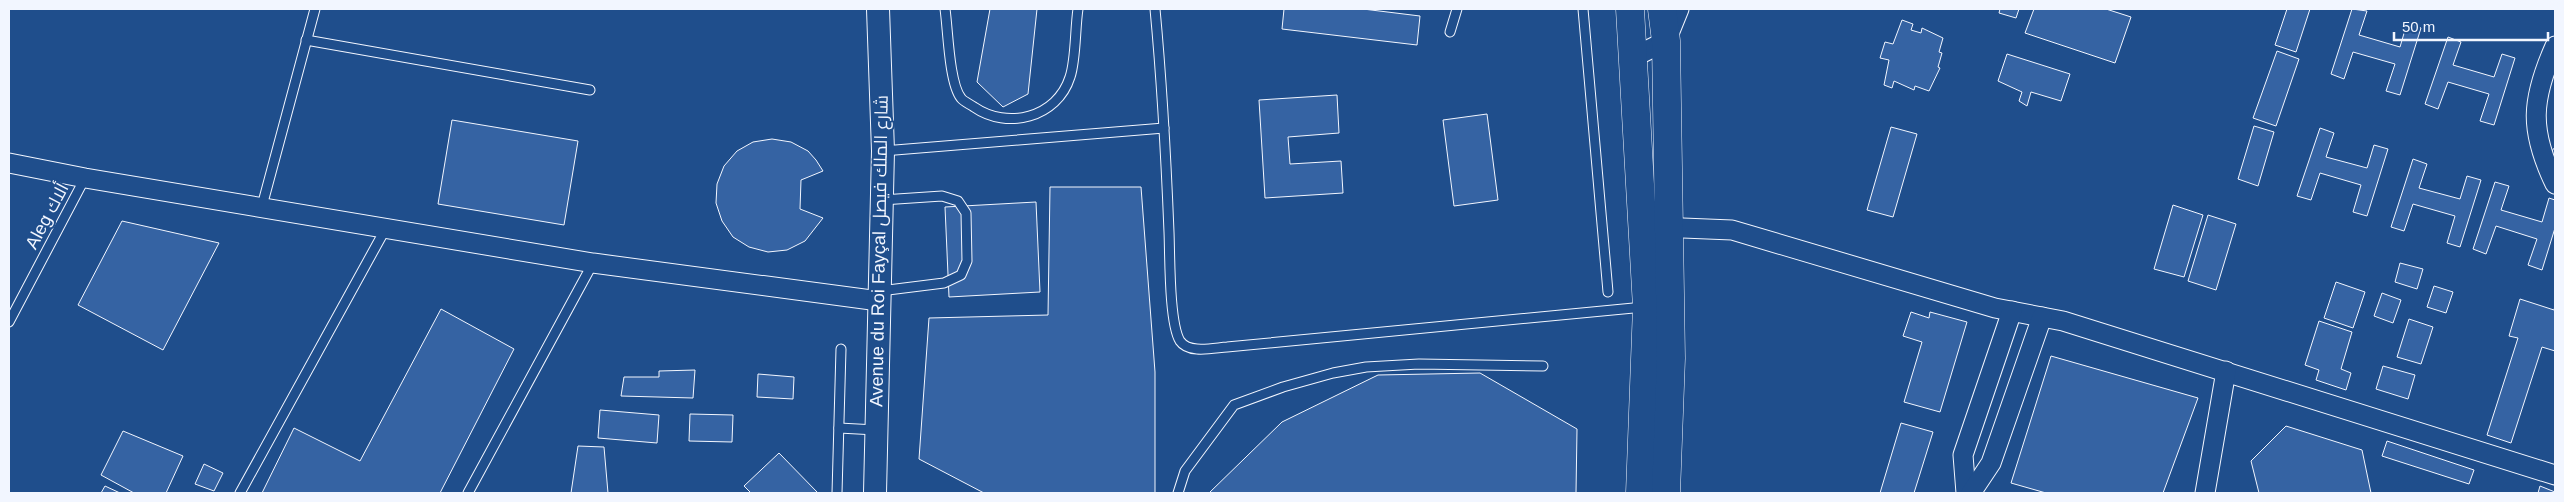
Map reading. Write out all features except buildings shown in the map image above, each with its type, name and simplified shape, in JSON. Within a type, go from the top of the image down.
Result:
[{"type":"highway","points":[[1630,9],[1634,57],[1656,227]]},
{"type":"highway","points":[[1662,9],[1666,41],[1656,227],[1666,493]]},
{"type":"highway","points":[[1640,493],[1659,307]]},
{"type":"street","name":"Avenue du Roi Fayçal شارع الملك فيصل","points":[[875,493],[882,200],[878,9]]},
{"type":"street","points":[[1634,57],[1666,41],[1679,9]]},
{"type":"street","points":[[2555,46],[2550,72],[2539,92],[2535,123],[2541,154],[2555,184]]},
{"type":"street","points":[[9,163],[85,178],[262,206],[593,263],[879,296]]},
{"type":"street","points":[[1656,227],[1732,230],[2012,311],[2064,321],[2555,475]]},
{"type":"street","points":[[1966,493],[1964,455],[2012,311]]},
{"type":"street","points":[[1980,488],[1991,463],[2042,317]]},
{"type":"street","points":[[2205,493],[2226,371]]},
{"type":"lane","points":[[262,206],[315,9]]},
{"type":"lane","points":[[945,9],[952,70],[961,98],[988,117],[1010,119],[1039,114],[1058,99],[1070,77],[1078,9]]},
{"type":"lane","points":[[1155,9],[1176,328],[1181,342],[1192,349],[1659,307]]},
{"type":"lane","points":[[1450,32],[1457,9]]},
{"type":"lane","points":[[1582,9],[1608,292]]},
{"type":"lane","points":[[306,40],[590,90]]},
{"type":"lane","points":[[882,151],[1164,128]]},
{"type":"lane","name":"Aleg ألاك","points":[[9,322],[85,178]]},
{"type":"lane","points":[[879,296],[944,283],[960,275],[967,261],[966,213],[958,201],[942,196],[882,200]]},
{"type":"lane","points":[[240,493],[387,227]]},
{"type":"lane","points":[[468,493],[593,263]]},
{"type":"lane","points":[[837,493],[841,349]]},
{"type":"lane","points":[[1178,493],[1185,471],[1234,406],[1283,387],[1333,373],[1366,367],[1419,364],[1543,366]]},
{"type":"lane","points":[[839,428],[876,430]]}]
